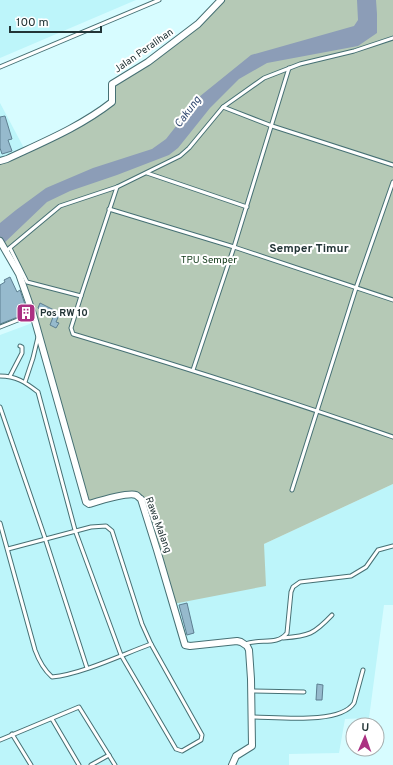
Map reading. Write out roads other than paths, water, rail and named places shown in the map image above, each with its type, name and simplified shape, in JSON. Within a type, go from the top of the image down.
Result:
[{"type":"street","name":"Jalan Peralihan","points":[[0,161],[79,125],[97,113],[112,102],[112,84],[148,62],[198,24],[221,0]]},
{"type":"street","name":"Rawa Malang","points":[[1,243],[8,249],[19,274],[33,314],[86,502],[89,504],[123,495],[137,495],[141,499],[158,550],[185,645],[190,646],[237,640],[245,644]]},
{"type":"street","points":[[232,765],[236,756],[252,746],[249,650],[245,644]]},
{"type":"lane","points":[[0,67],[159,0]]},
{"type":"lane","points":[[80,296],[27,282],[8,249],[60,206],[117,187],[180,156],[189,148],[223,107],[264,78],[300,64],[354,51],[393,38]]},
{"type":"lane","points":[[193,370],[247,207],[289,68]]},
{"type":"lane","points":[[223,107],[272,126],[393,164]]},
{"type":"lane","points":[[147,173],[247,207]]},
{"type":"lane","points":[[292,490],[356,288],[393,182]]},
{"type":"lane","points":[[117,187],[80,296],[71,328],[73,334],[193,370],[393,437]]},
{"type":"lane","points":[[109,209],[234,247],[393,300]]},
{"type":"lane","points":[[0,327],[33,314]]},
{"type":"lane","points":[[25,382],[33,358],[38,333]]},
{"type":"lane","points":[[10,376],[22,353],[22,347],[20,346]]},
{"type":"lane","points":[[0,376],[10,376],[25,382],[38,392],[75,530],[121,655],[176,749],[182,750],[201,740],[202,735],[151,644],[142,624],[112,531],[106,526],[97,526],[75,530],[8,549]]},
{"type":"lane","points":[[0,407],[45,538],[87,668]]},
{"type":"lane","points":[[0,524],[8,549],[34,650],[44,671],[52,677],[63,676],[151,644]]},
{"type":"lane","points":[[283,638],[288,633],[290,592],[293,586],[300,582],[351,576],[366,567],[378,550],[393,546]]},
{"type":"lane","points":[[245,644],[251,641],[278,640],[283,638],[299,637],[312,633],[320,628],[332,615]]},
{"type":"lane","points":[[251,717],[310,719],[340,714],[352,707],[354,703],[362,670]]},
{"type":"lane","points":[[251,691],[304,692]]},
{"type":"lane","points":[[0,740],[79,708],[115,765]]},
{"type":"lane","points":[[52,719],[79,765]]},
{"type":"lane","points":[[12,734],[31,765]]},
{"type":"lane","points":[[91,765],[109,755]]},
{"type":"water","name":"Cakung","points":[[357,0],[376,0],[377,33],[358,46],[267,63],[239,79],[210,108],[178,148],[169,155],[70,191],[47,202],[2,245],[0,241],[0,223],[46,188],[93,168],[152,149],[166,139],[199,97],[251,55],[354,26],[358,20]]},
{"type":"place","name":"Pos RW 10","points":[[26,313]]},
{"type":"district","name":"Semper Timur","points":[[309,249]]},
{"type":"park label","name":"TPU Semper","points":[[209,260]]}]
